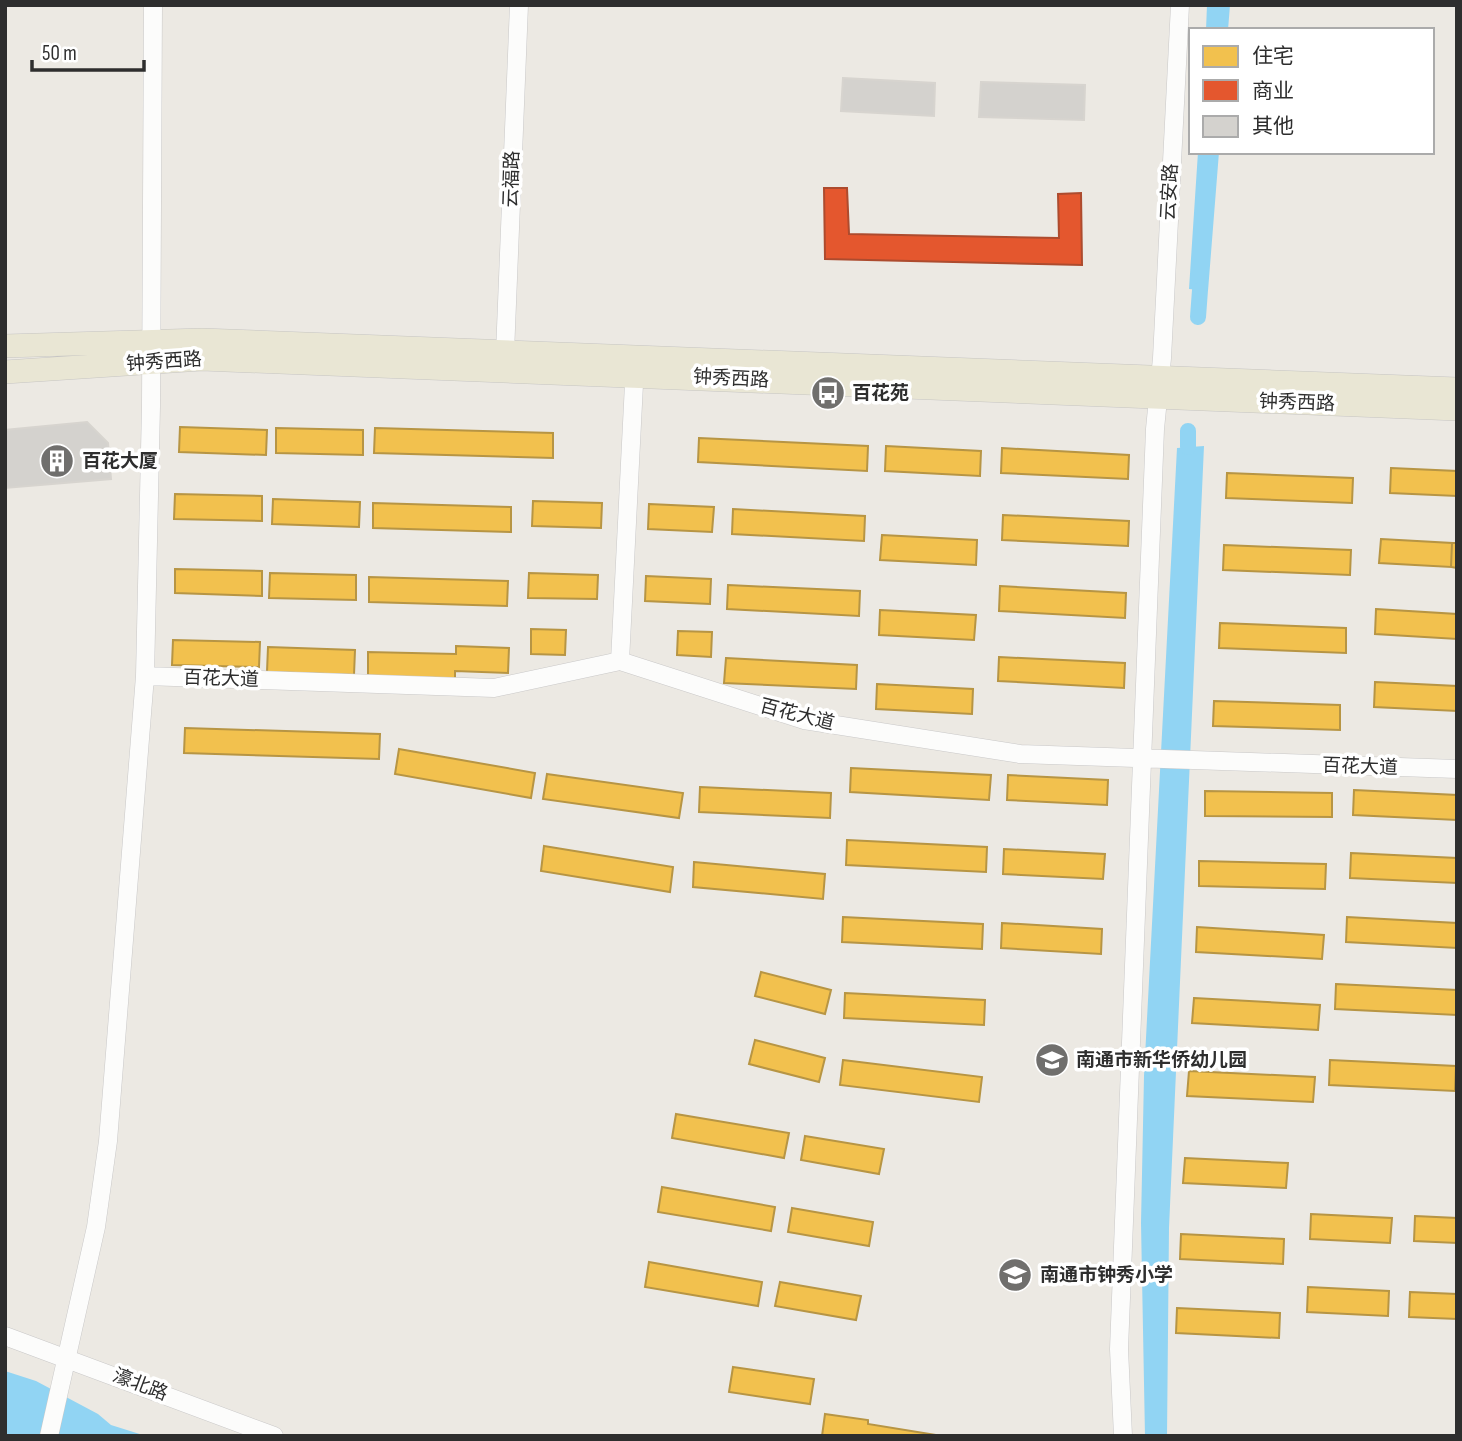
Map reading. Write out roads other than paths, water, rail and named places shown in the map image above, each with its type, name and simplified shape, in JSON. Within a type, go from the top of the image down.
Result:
[{"type":"main road","name":"钟秀西路","points":[[5,372],[151,352],[202,340],[506,353],[635,366]]},
{"type":"main road","name":"钟秀西路","points":[[5,346],[151,352],[202,359],[635,366],[1158,388],[1457,409]]},
{"type":"main road","name":"钟秀西路","points":[[1158,388],[1457,389]]},
{"type":"street","points":[[49,1436],[96,1227],[108,1141],[145,676],[151,352],[153,5]]},
{"type":"street","name":"云福路","points":[[506,353],[519,5]]},
{"type":"street","name":"云安路","points":[[1123,1436],[1119,1349],[1147,758],[1158,388],[1180,5]]},
{"type":"street","points":[[620,661],[635,366]]},
{"type":"street","name":"百花大道","points":[[145,676],[494,688],[620,661],[804,720],[1020,754],[1457,769]]},
{"type":"street","name":"濠北路","points":[[5,1336],[274,1436]]},
{"type":"water","points":[[1207,5],[1230,5],[1228,28],[1206,28]]},
{"type":"water","points":[[1198,154],[1219,154],[1208,291],[1189,289]]},
{"type":"water","points":[[1204,446],[1169,1228],[1167,1436],[1145,1436],[1141,1223],[1144,1076],[1177,448]]},
{"type":"water","points":[[5,1371],[36,1381],[98,1414],[111,1425],[146,1436],[5,1436]]},
{"type":"waterway","points":[[1198,317],[1200,290]]},
{"type":"waterway","points":[[1188,431],[1188,447]]},
{"type":"place","name":"百花苑","points":[[828,393]]},
{"type":"place","name":"百花大厦","points":[[57,461]]},
{"type":"place","name":"南通市新华侨幼儿园","points":[[1052,1060]]},
{"type":"place","name":"南通市钟秀小学","points":[[1015,1275]]}]
